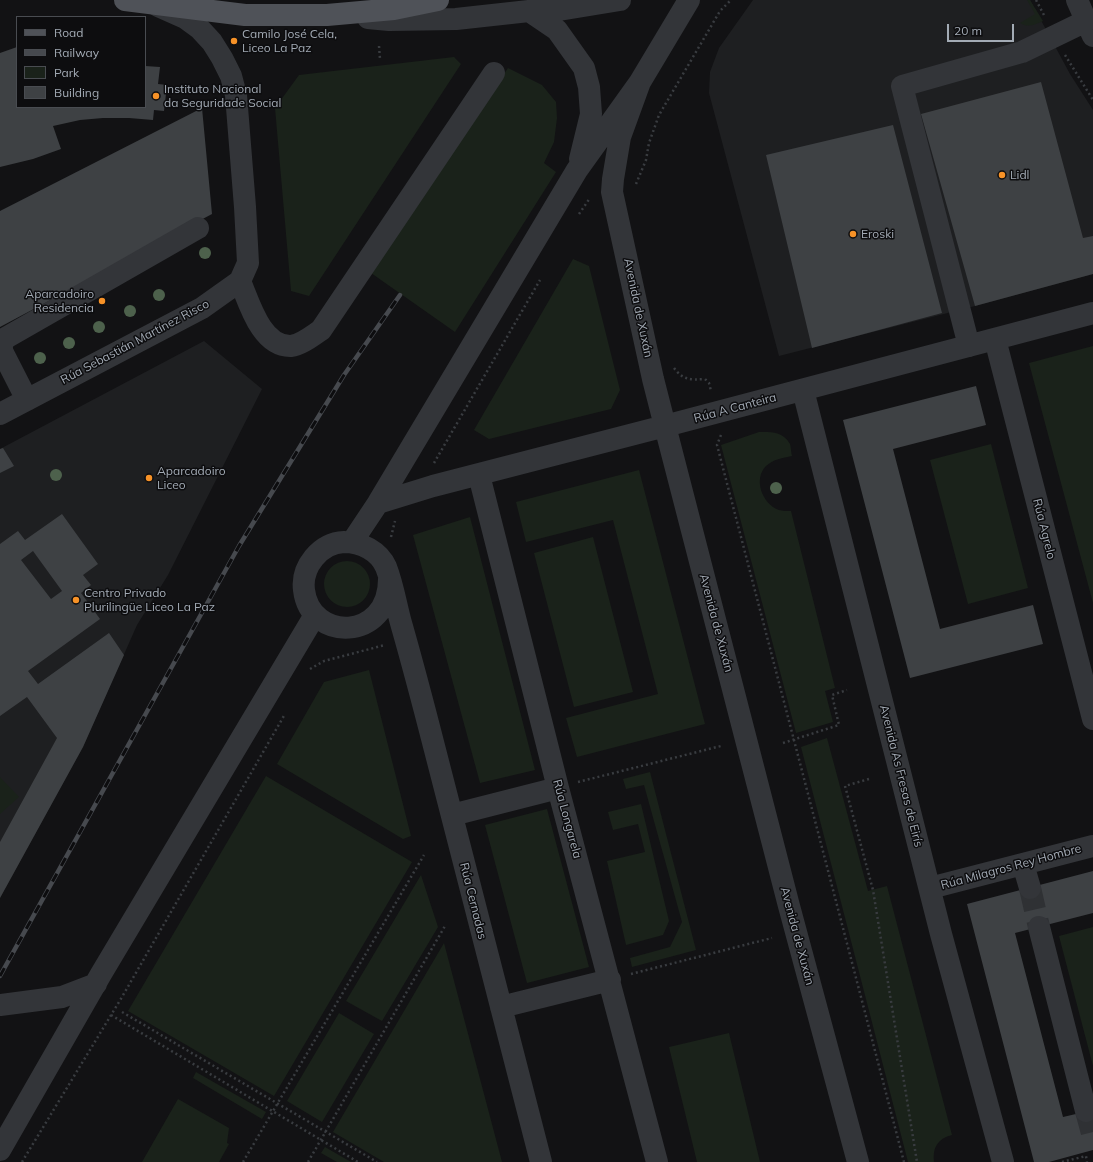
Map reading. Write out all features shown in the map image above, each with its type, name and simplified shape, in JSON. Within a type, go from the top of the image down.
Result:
[{"type":"main road","points":[[125,0],[245,15],[327,15],[394,9],[438,0]]},
{"type":"street","points":[[327,15],[389,20],[456,19],[529,11],[559,10],[620,0]]},
{"type":"street","points":[[352,542],[378,503],[577,170],[640,82],[689,0]]},
{"type":"street","points":[[968,346],[902,86],[1022,52],[1089,29],[1077,0]]},
{"type":"street","points":[[151,3],[186,18],[200,29],[212,42],[231,76],[236,95],[248,263],[240,281],[262,330],[276,343],[291,346],[306,340],[321,330],[494,73]]},
{"type":"street","points":[[529,11],[557,30],[584,68],[589,87],[591,114],[577,170]]},
{"type":"street","name":"Avenida de Xuxán","points":[[640,82],[620,137],[612,192],[653,379],[789,906],[858,1162]]},
{"type":"street","points":[[27,400],[1,349],[4,338],[198,228]]},
{"type":"street","name":"Rúa Sebastián Martínez Risco","points":[[0,414],[202,308],[240,281]]},
{"type":"street","name":"Rúa A Canteira","points":[[378,503],[433,486],[1093,314]]},
{"type":"street","name":"Rúa Agrelo","points":[[995,339],[1093,719]]},
{"type":"street","name":"Avenida As Fresas de Eirís","points":[[803,390],[930,888],[1003,1162]]},
{"type":"street","name":"Rúa Longarela","points":[[479,475],[566,785],[617,978],[657,1162]]},
{"type":"street","points":[[339,542],[352,542],[366,546],[377,554],[386,566],[390,580],[390,591],[380,612],[372,620],[361,626],[348,628],[336,627],[325,623],[315,615],[307,604],[304,591],[304,578],[308,565],[316,555],[326,547],[339,542]]},
{"type":"street","name":"Rúa Cernadas","points":[[390,580],[541,1162]]},
{"type":"street","points":[[0,1150],[96,984],[315,615]]},
{"type":"street","points":[[372,620],[406,640]]},
{"type":"street","points":[[452,815],[566,785]]},
{"type":"street","name":"Rúa Milagros Rey Hombre","points":[[930,888],[1093,846]]},
{"type":"street","points":[[1023,864],[1030,888]]},
{"type":"street","points":[[1039,927],[1086,1111]]},
{"type":"street","points":[[501,1008],[617,978]]},
{"type":"street","points":[[0,1005],[62,997],[96,984]]},
{"type":"path","points":[[576,219],[592,193],[634,191],[646,160],[649,142],[659,115],[720,11],[731,0]]},
{"type":"path","points":[[1036,0],[1045,17]]},
{"type":"path","points":[[379,46],[380,59]]},
{"type":"path","points":[[1064,52],[1093,100]]},
{"type":"path","points":[[418,491],[540,280]]},
{"type":"path","points":[[672,362],[675,369],[689,380],[705,379],[709,384]]},
{"type":"path","points":[[721,434],[718,445],[904,1162]]},
{"type":"path","points":[[390,540],[396,517]]},
{"type":"path","points":[[310,669],[324,661],[406,640]]},
{"type":"path","points":[[783,742],[839,725],[832,695],[847,690]]},
{"type":"path","points":[[22,1162],[110,1015],[287,710]]},
{"type":"path","points":[[566,785],[721,746]]},
{"type":"path","points":[[869,779],[846,786],[873,890],[917,1162]]},
{"type":"path","points":[[243,1162],[424,855]]},
{"type":"path","points":[[308,1162],[445,926]]},
{"type":"path","points":[[617,978],[772,938]]},
{"type":"path","points":[[122,1012],[377,1162]]},
{"type":"path","points":[[110,1015],[358,1162]]},
{"type":"path","points":[[1062,1162],[1086,1156],[1087,1162]]},
{"type":"shaded area","points":[[753,0],[1030,0],[1070,74],[1093,110],[1093,274],[779,356],[709,93],[710,72],[719,48]]},
{"type":"shaded area","name":"Centro Privado Plurilingüe Liceo La Paz","points":[[204,341],[262,389],[168,575],[137,625],[83,747],[0,898],[0,449]]},
{"type":"green space","points":[[1027,0],[1030,0],[1043,21],[1028,26],[1020,23],[1035,14]]},
{"type":"green space","points":[[454,57],[461,64],[309,296],[291,291],[275,108],[299,75]]},
{"type":"green space","points":[[508,68],[542,85],[556,102],[557,118],[554,142],[544,163],[556,172],[455,332],[371,273]]},
{"type":"green space","points":[[573,259],[589,266],[620,390],[611,409],[489,439],[474,430]]},
{"type":"green space","points":[[1093,346],[1093,603],[1029,363]]},
{"type":"green space","points":[[759,432],[772,432],[780,434],[790,444],[792,456],[775,460],[766,466],[762,471],[760,478],[761,491],[773,507],[780,510],[791,511],[835,688],[825,691],[833,722],[796,733],[721,445]]},
{"type":"green space","points":[[991,444],[1028,588],[968,604],[930,460]]},
{"type":"green space","points":[[639,470],[705,724],[577,757],[566,718],[658,694],[613,520],[526,542],[516,502]]},
{"type":"green space","points":[[470,517],[535,770],[480,783],[413,535]]},
{"type":"green space","points":[[593,537],[633,692],[574,707],[534,553]]},
{"type":"green space","points":[[343,561],[351,561],[360,565],[366,571],[370,584],[366,597],[360,603],[351,607],[343,607],[334,603],[328,597],[324,588],[324,580],[328,571],[334,565]]},
{"type":"green space","points":[[369,670],[411,836],[403,839],[277,764],[324,682]]},
{"type":"green space","points":[[827,738],[868,891],[887,886],[952,1135],[947,1136],[937,1144],[934,1152],[934,1162],[908,1162],[801,747]]},
{"type":"green space","points":[[650,772],[696,950],[632,967],[630,958],[670,947],[682,922],[644,785],[626,789],[623,779]]},
{"type":"green space","points":[[266,776],[412,862],[274,1096],[128,1011]]},
{"type":"green space","points":[[0,777],[19,797],[0,814]]},
{"type":"green space","points":[[641,804],[669,921],[663,935],[626,945],[607,861],[645,852],[638,824],[613,830],[608,812]]},
{"type":"green space","points":[[547,809],[589,967],[527,983],[485,825]]},
{"type":"green space","points":[[421,875],[438,927],[382,1021],[346,1001]]},
{"type":"green space","points":[[1093,927],[1093,1066],[1059,936]]},
{"type":"green space","points":[[444,943],[502,1162],[384,1162],[333,1132]]},
{"type":"green space","points":[[339,1013],[374,1034],[322,1122],[287,1101]]},
{"type":"green space","points":[[729,1033],[760,1162],[697,1162],[669,1047]]},
{"type":"green space","points":[[196,1072],[266,1112],[262,1119],[193,1078]]},
{"type":"green space","points":[[178,1099],[229,1128],[227,1143],[229,1144],[219,1162],[142,1162]]},
{"type":"green space","points":[[325,1147],[351,1162],[337,1162],[321,1153]]},
{"type":"building","name":"Instituto Nacional da Seguridade Social","points":[[16,47],[16,108],[146,108],[146,66],[160,67],[158,84],[167,85],[164,111],[154,110],[153,120],[103,118],[80,120],[53,126],[61,149],[33,159],[0,167],[0,53]]},
{"type":"building","name":"Lidl","points":[[1041,82],[1083,238],[1093,236],[1093,274],[975,306],[921,114]]},
{"type":"building","points":[[202,108],[212,214],[0,327],[0,211]]},
{"type":"building","name":"Eroski","points":[[893,125],[942,313],[812,348],[766,155]]},
{"type":"building","points":[[976,386],[986,425],[893,449],[940,629],[1033,605],[1043,644],[910,678],[843,420]]},
{"type":"building","points":[[3,448],[14,466],[0,473],[0,449]]},
{"type":"building","points":[[62,514],[98,564],[83,575],[91,585],[81,593],[100,619],[28,671],[38,684],[109,633],[124,655],[83,747],[0,898],[0,842],[57,738],[27,697],[0,716],[0,544],[18,531],[25,540]],"holes":[[[33,551],[62,591],[51,599],[21,560]]]},
{"type":"building","points":[[1093,871],[1093,913],[1015,933],[1063,1117],[1093,1110],[1093,1150],[1049,1162],[1034,1162],[967,904]]},
{"type":"tunnel","points":[[1030,888],[1039,927]]},
{"type":"tunnel","points":[[1086,1111],[1093,1137]]},
{"type":"railway","points":[[0,976],[239,546],[344,375],[400,295]]},
{"type":"place","name":"Camilo José Cela, Liceo La Paz","points":[[234,41]]},
{"type":"place","name":"Instituto Nacional da Seguridade Social","points":[[156,96]]},
{"type":"place","name":"Lidl","points":[[1002,175]]},
{"type":"place","name":"Eroski","points":[[853,234]]},
{"type":"place","name":"Aparcadoiro Residencia","points":[[102,301]]},
{"type":"place","name":"Aparcadoiro Liceo","points":[[149,478]]},
{"type":"place","name":"Centro Privado Plurilingüe Liceo La Paz","points":[[76,600]]}]
